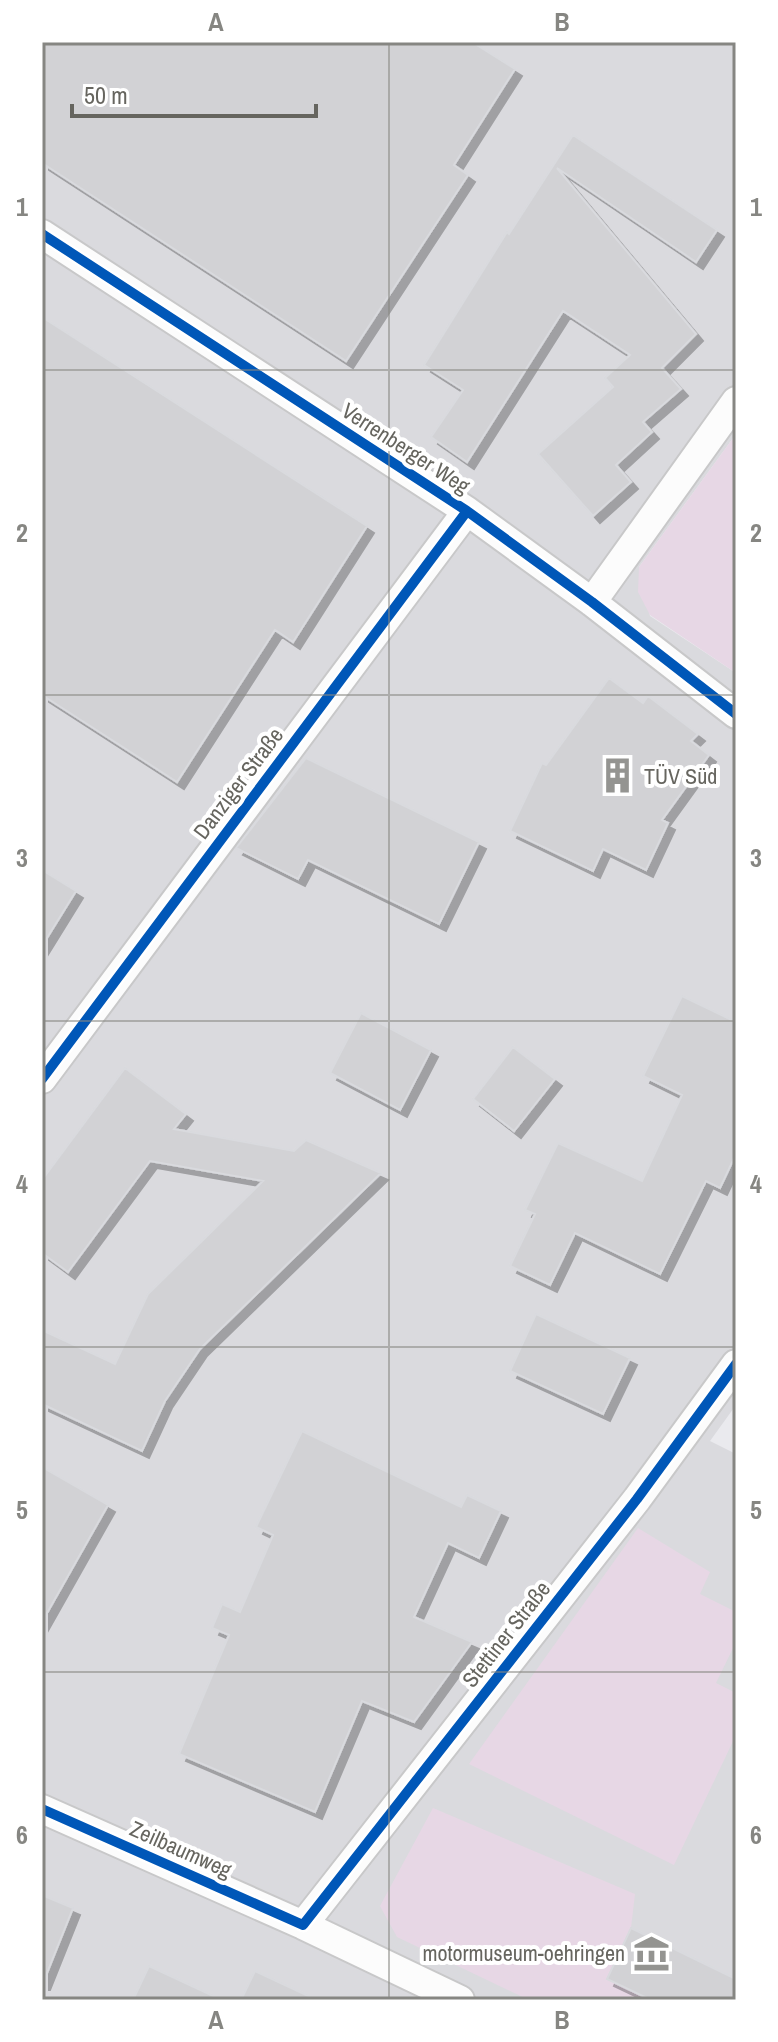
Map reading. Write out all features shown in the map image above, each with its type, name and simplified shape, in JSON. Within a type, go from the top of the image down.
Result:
[{"type":"street","name":"Verrenberger Weg","points":[[42,234],[467,511],[592,602],[736,714]]},
{"type":"street","points":[[592,602],[736,401]]},
{"type":"street","name":"Danziger Straße","points":[[46,1065],[467,511]]},
{"type":"street","name":"Stettiner Straße","points":[[303,1925],[628,1511],[736,1364]]},
{"type":"street","name":"Zeilbaumweg","points":[[42,1809],[303,1925],[460,2000]]},
{"type":"shaded area","points":[[42,42],[736,42],[736,434],[639,567],[650,616],[736,673],[736,1405],[710,1441],[736,1454],[736,2000],[42,2000]]},
{"type":"shaded area","points":[[736,434],[736,673],[650,615],[638,592],[639,567]]},
{"type":"shaded area","points":[[638,1528],[710,1572],[700,1594],[736,1612],[736,1642],[716,1683],[736,1693],[736,1735],[674,1865],[469,1764]]},
{"type":"shaded area","points":[[433,1808],[635,1894],[631,1928],[607,1978],[651,2000],[529,2000],[397,1937],[380,1906]]},
{"type":"building","points":[[42,42],[472,42],[515,69],[454,165],[468,175],[346,361],[42,163]]},
{"type":"building","points":[[573,135],[717,230],[696,262],[557,168],[696,334],[662,368],[681,389],[643,422],[652,432],[616,465],[631,482],[593,516],[538,454],[613,387],[605,378],[630,355],[563,311],[467,462],[431,437],[463,390],[424,365],[507,232],[509,234]]},
{"type":"building","points":[[42,317],[367,526],[293,642],[275,630],[177,782],[42,695]]},
{"type":"building","name":"TÜV Süd","points":[[609,678],[643,703],[648,696],[698,734],[691,741],[709,755],[662,820],[668,823],[646,870],[603,849],[593,871],[510,831],[542,763],[546,765]]},
{"type":"building","points":[[306,758],[479,842],[439,924],[308,860],[298,879],[236,848]]},
{"type":"building","points":[[42,870],[76,891],[42,946]]},
{"type":"building","points":[[682,996],[736,1022],[736,1154],[720,1188],[706,1181],[660,1274],[575,1233],[550,1285],[510,1266],[535,1214],[525,1210],[558,1143],[642,1181],[682,1095],[643,1076]]},
{"type":"building","points":[[361,1013],[431,1050],[400,1110],[330,1073]]},
{"type":"building","points":[[513,1047],[555,1079],[514,1131],[473,1099]]},
{"type":"building","points":[[125,1068],[186,1114],[174,1129],[294,1151],[306,1140],[381,1173],[200,1349],[165,1401],[142,1451],[42,1404],[42,1330],[115,1364],[148,1294],[263,1181],[150,1161],[68,1272],[42,1253],[42,1180]]},
{"type":"building","points":[[536,1314],[630,1358],[603,1414],[510,1371]]},
{"type":"building","points":[[302,1431],[461,1507],[467,1495],[501,1511],[479,1558],[448,1543],[414,1617],[472,1642],[414,1722],[362,1701],[315,1812],[179,1754],[229,1635],[212,1628],[222,1604],[240,1612],[273,1535],[256,1527]]},
{"type":"building","points":[[42,1467],[108,1505],[42,1622]]},
{"type":"building","points":[[42,1895],[73,1908],[43,1983],[42,1983]]},
{"type":"building","name":"motormuseum-oehringen","points":[[631,1928],[736,1979],[736,2000],[651,2000],[607,1979]]},
{"type":"building","points":[[149,1966],[222,2000],[133,2000]]},
{"type":"building","points":[[255,1971],[317,2000],[241,2000]]},
{"type":"cycle path","points":[[42,234],[467,511],[592,602],[736,714]]},
{"type":"cycle path","points":[[42,1079],[467,511]]},
{"type":"cycle path","points":[[42,1809],[303,1925],[637,1499],[736,1364]]},
{"type":"place","name":"TÜV Süd","points":[[618,776]]},
{"type":"place","name":"motormuseum-oehringen","points":[[651,1953]]}]
